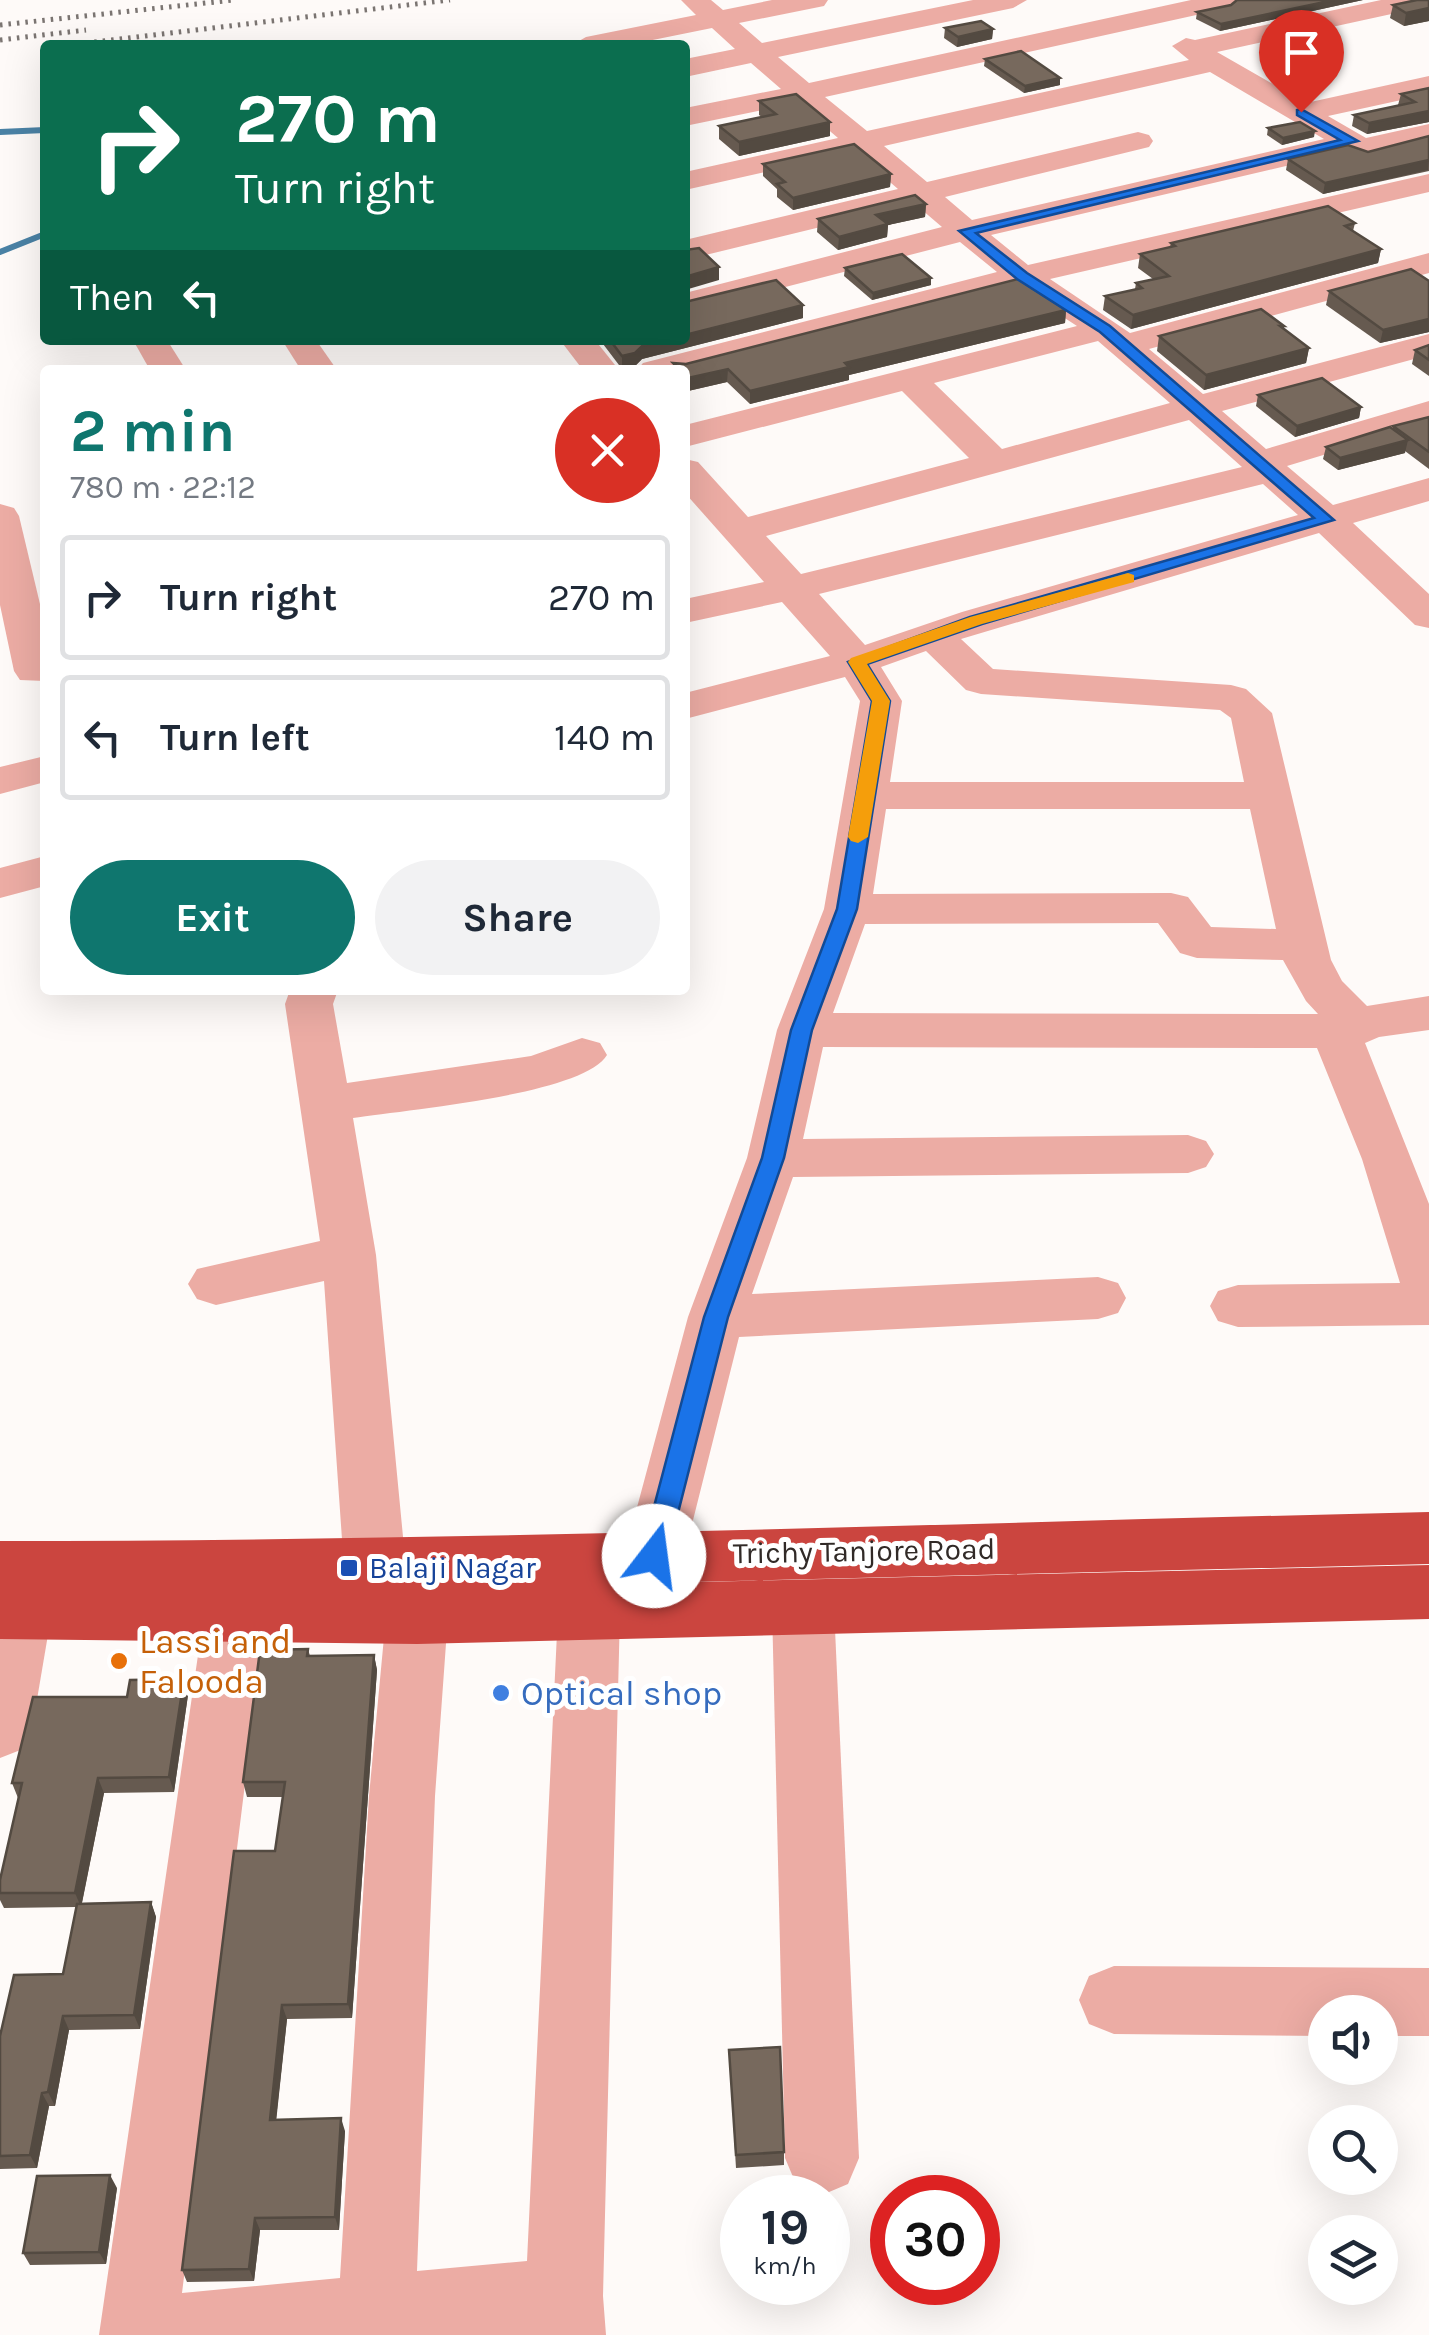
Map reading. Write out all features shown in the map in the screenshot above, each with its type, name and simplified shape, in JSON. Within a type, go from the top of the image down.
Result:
[{"type":"highway","name":"Trichy Tanjore Road","points":[[7,1596],[235,1614],[654,1556],[1429,1538]]},
{"type":"highway","name":"Trichy Tanjore Road","points":[[7,1596],[396,1592],[589,1612],[1429,1592]]},
{"type":"street","points":[[603,40],[705,9],[814,0]]},
{"type":"street","points":[[690,67],[1012,0]]},
{"type":"street","points":[[1107,0],[1426,186]]},
{"type":"street","points":[[690,116],[999,53],[1228,0]]},
{"type":"street","points":[[690,179],[1066,94],[1418,0]]},
{"type":"street","points":[[705,9],[856,141],[1022,276],[1114,337],[1422,603]]},
{"type":"street","points":[[999,53],[1195,177]]},
{"type":"street","points":[[1301,112],[1429,86]]},
{"type":"street","points":[[690,302],[1195,177],[1429,133]]},
{"type":"street","points":[[690,249],[1138,141]]},
{"type":"street","points":[[675,365],[1022,276],[1426,186]]},
{"type":"street","points":[[1104,199],[1169,242]]},
{"type":"street","points":[[690,435],[911,380],[1429,264]]},
{"type":"street","points":[[741,530],[1429,344]]},
{"type":"street","points":[[581,345],[597,365]]},
{"type":"street","points":[[911,380],[995,463]]},
{"type":"street","points":[[690,610],[858,573],[1263,467],[1429,412]]},
{"type":"street","points":[[690,475],[741,530],[770,591]]},
{"type":"street","points":[[690,705],[857,662],[951,630],[1326,520],[1420,501]]},
{"type":"street","points":[[0,516],[27,674]]},
{"type":"street","points":[[654,1556],[716,1317],[773,1158],[802,1030],[847,909],[881,701],[857,662],[770,591],[690,571]]},
{"type":"street","points":[[951,630],[981,681],[1240,702],[1251,713],[1268,794],[1327,990],[1341,1052],[1409,1158],[1429,1289]]},
{"type":"street","points":[[0,781],[40,771]]},
{"type":"street","points":[[864,796],[1268,794]]},
{"type":"street","points":[[0,883],[40,872]]},
{"type":"street","points":[[847,909],[1171,908],[1197,942],[1327,990],[1429,1013]]},
{"type":"street","points":[[802,1030],[1327,990]]},
{"type":"street","points":[[312,995],[309,1004],[396,1592],[402,1796],[377,2314]]},
{"type":"street","points":[[325,1104],[538,1072],[582,1056]]},
{"type":"street","points":[[773,1158],[1188,1154]]},
{"type":"street","points":[[216,1284],[349,1255]]},
{"type":"street","points":[[716,1317],[1098,1298]]},
{"type":"street","points":[[1238,1306],[1429,1304]]},
{"type":"street","points":[[0,1729],[7,1596]]},
{"type":"street","points":[[803,1607],[822,2158]]},
{"type":"street","points":[[153,2335],[269,2330],[377,2314],[566,2316],[589,1612]]},
{"type":"street","points":[[138,2335],[235,1614]]},
{"type":"street","points":[[1114,2000],[1429,2002]]},
{"type":"building","points":[[1237,0],[1334,0],[1221,24],[1197,12],[1231,5]]},
{"type":"building","points":[[1429,0],[1429,8],[1406,13],[1393,5]]},
{"type":"building","points":[[981,21],[993,29],[958,37],[945,28]]},
{"type":"building","points":[[1021,51],[1060,78],[1025,86],[985,59]]},
{"type":"building","points":[[1429,88],[1429,111],[1369,123],[1354,115],[1415,102],[1401,94]]},
{"type":"building","points":[[796,94],[830,122],[739,142],[719,126],[776,114],[759,101]]},
{"type":"building","points":[[1300,122],[1315,131],[1283,138],[1268,128]]},
{"type":"building","points":[[1429,136],[1429,160],[1325,183],[1288,159],[1348,145],[1368,152]]},
{"type":"building","points":[[854,144],[891,174],[793,198],[777,184],[785,182],[763,164]]},
{"type":"building","points":[[915,195],[926,204],[876,215],[888,224],[839,237],[818,219]]},
{"type":"building","points":[[1328,206],[1355,223],[1345,226],[1381,249],[1133,315],[1105,296],[1142,288],[1136,283],[1169,276],[1140,254]]},
{"type":"building","points":[[699,248],[719,267],[690,276],[690,249]]},
{"type":"building","points":[[902,254],[931,278],[873,293],[845,268]]},
{"type":"building","points":[[1411,269],[1429,281],[1429,319],[1383,330],[1329,291]]},
{"type":"building","points":[[1018,279],[1066,310],[845,363],[849,367],[750,391],[728,369],[690,378],[690,365],[673,363],[686,364]]},
{"type":"building","points":[[776,280],[803,305],[690,334],[690,301]]},
{"type":"building","points":[[1261,309],[1309,348],[1206,375],[1159,336]]},
{"type":"building","points":[[614,345],[646,345],[635,353],[622,356]]},
{"type":"building","points":[[1429,345],[1429,360],[1415,350]]},
{"type":"building","points":[[1322,378],[1361,407],[1297,426],[1258,395]]},
{"type":"building","points":[[1429,417],[1429,452],[1393,426]]},
{"type":"building","points":[[1390,427],[1408,440],[1340,458],[1326,447]]},
{"type":"building","points":[[308,1649],[307,1656],[374,1655],[348,2004],[282,2005],[270,2120],[341,2118],[335,2217],[255,2218],[249,2269],[182,2270],[234,1851],[275,1851],[285,1782],[243,1782],[260,1650]]},
{"type":"building","points":[[184,1679],[169,1777],[98,1778],[75,1893],[0,1893],[22,1783],[12,1783],[33,1697],[127,1697],[130,1680]]},
{"type":"building","points":[[151,1902],[134,2015],[63,2016],[30,2155],[0,2156],[0,2036],[14,1975],[63,1974],[77,1904]]},
{"type":"building","points":[[780,2047],[784,2152],[736,2155],[729,2050]]},
{"type":"building","points":[[110,2175],[99,2252],[23,2253],[37,2176]]},
{"type":"waterway","points":[[0,132],[40,130]]},
{"type":"waterway","points":[[0,252],[40,236]]},
{"type":"railway","points":[[0,25],[234,0]]},
{"type":"railway","points":[[111,40],[450,0]]},
{"type":"railway","points":[[0,40],[86,30]]},
{"type":"slow traffic","points":[[858,837],[881,701],[857,662],[976,621],[1128,578]]},
{"type":"place","name":"Balaji Nagar","points":[[349,1568]]},
{"type":"place","name":"Lassi and Falooda","points":[[119,1661]]},
{"type":"place","name":"Optical shop","points":[[501,1693]]},
{"type":"route","points":[[654,1556],[716,1317],[773,1158],[802,1030],[847,909],[881,701],[857,662],[976,621],[1326,520],[1105,329],[1022,276],[966,231],[1352,141],[1301,112]]}]
